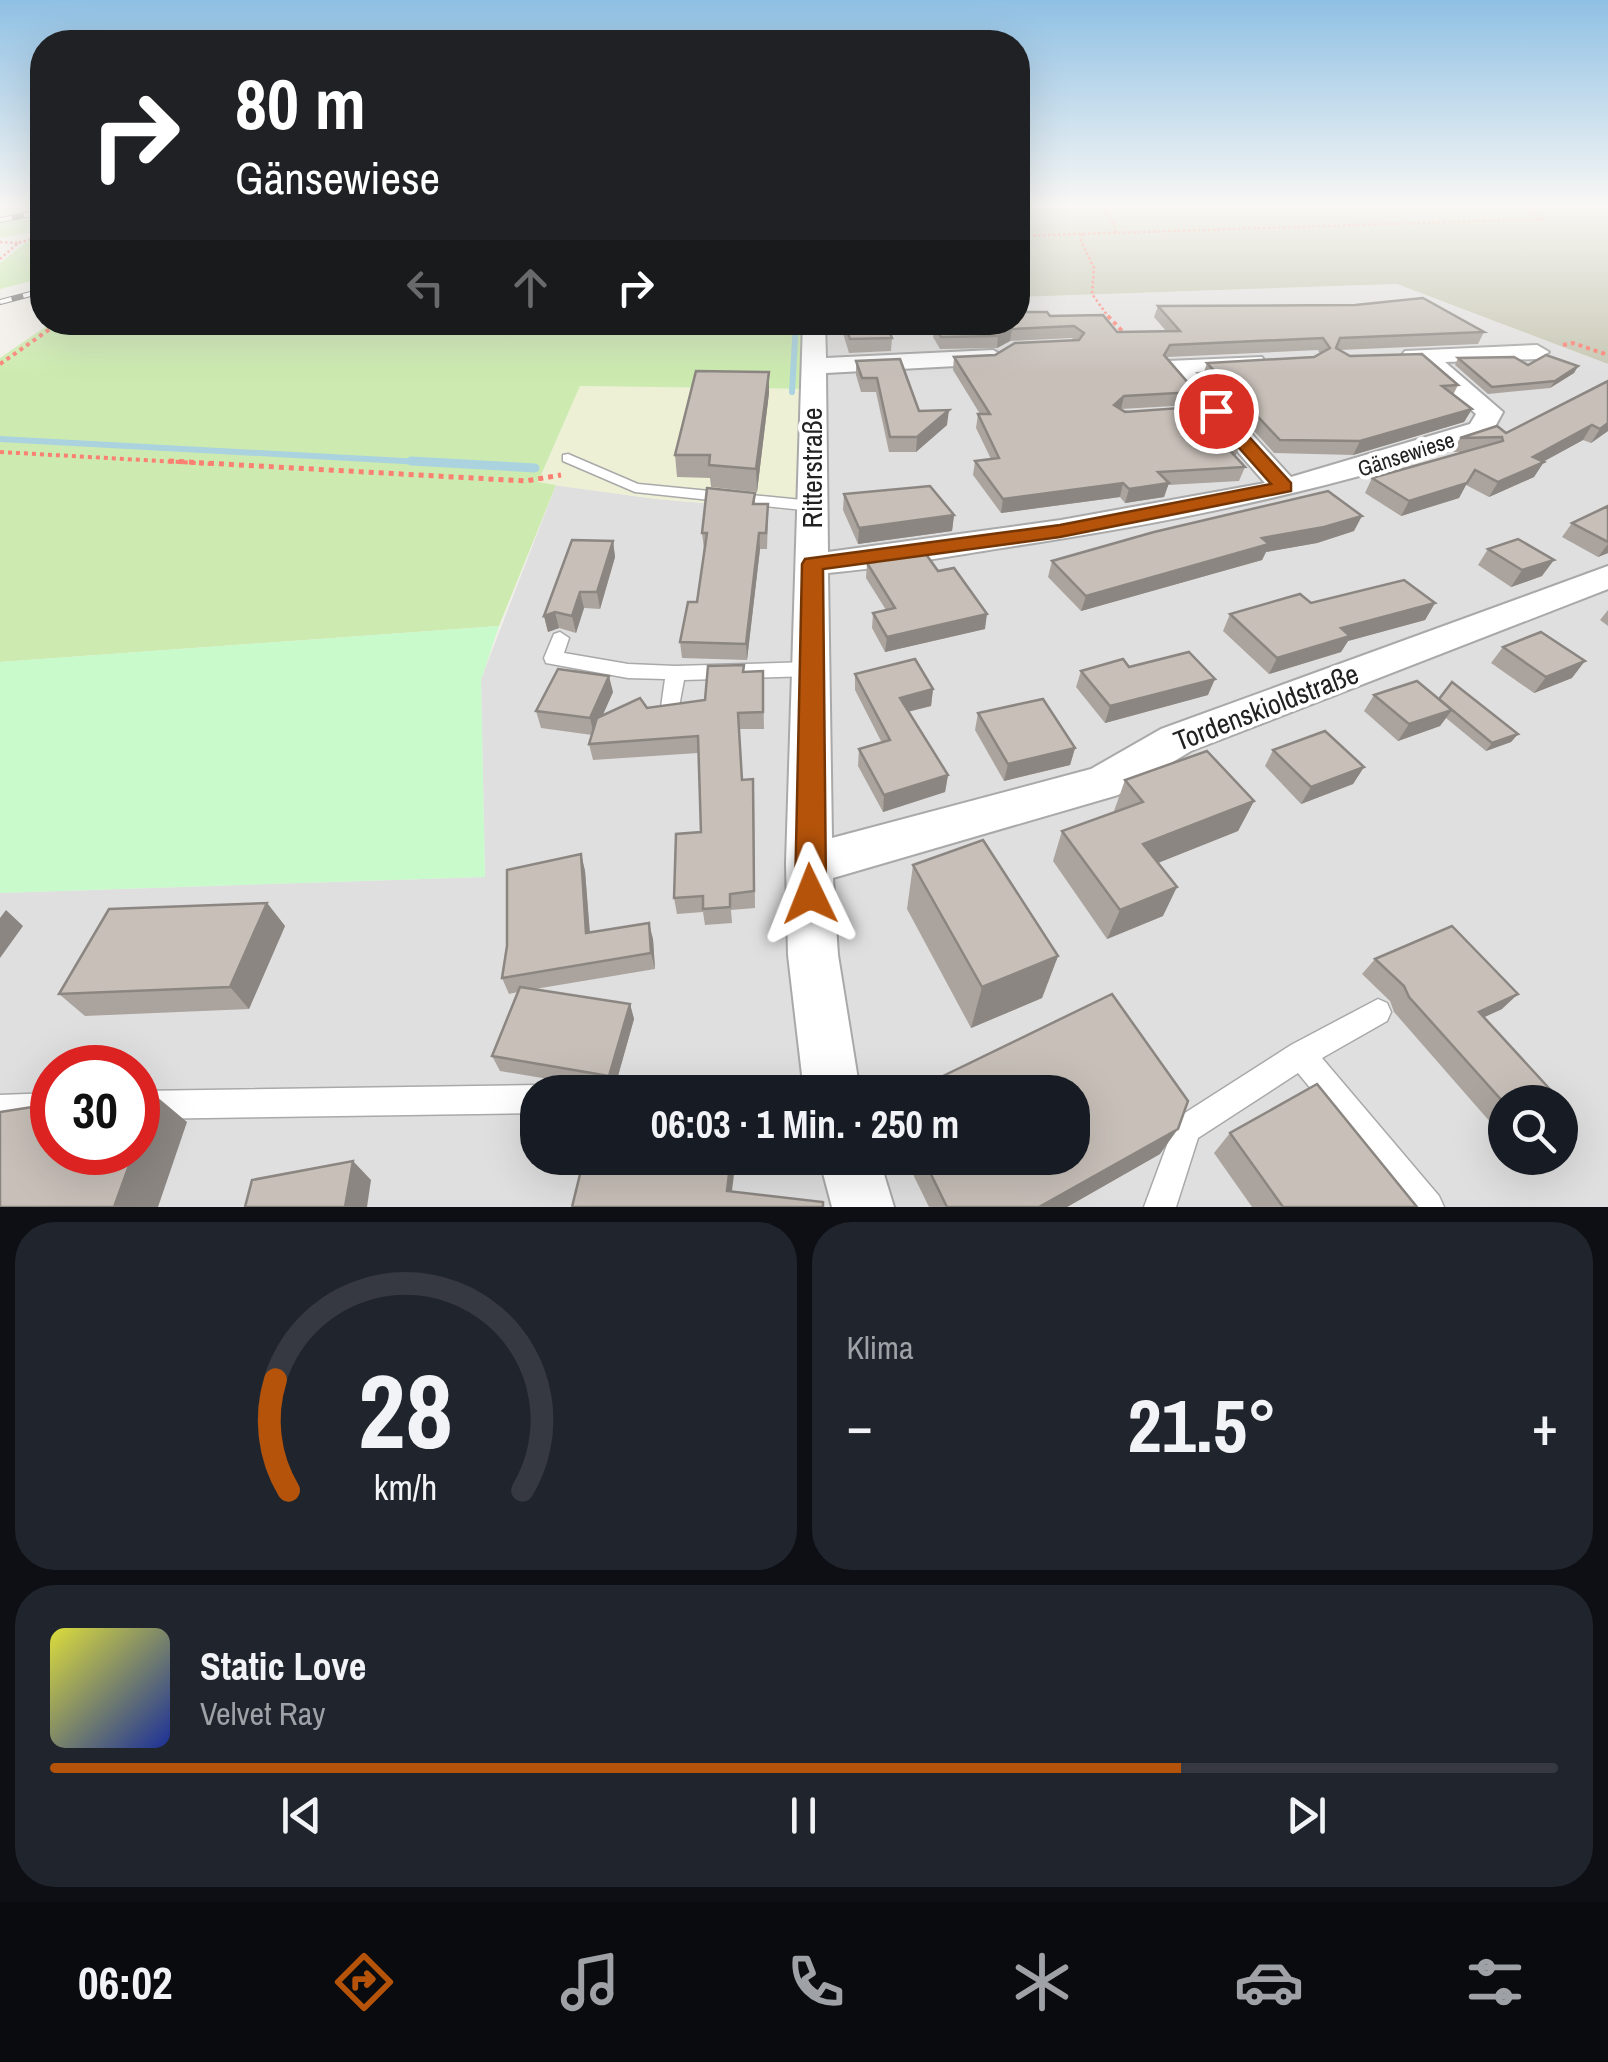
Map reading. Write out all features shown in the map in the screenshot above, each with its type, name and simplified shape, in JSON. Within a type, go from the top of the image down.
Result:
[{"type":"street","name":"Ritterstraße","points":[[814,335],[809,863],[813,955],[830,1075]]},
{"type":"street","points":[[1385,357],[1537,352]]},
{"type":"street","points":[[813,366],[998,354]]},
{"type":"street","name":"Gänsewiese","points":[[812,564],[1060,531],[1284,487],[1413,454],[1480,430],[1490,412],[1423,356]]},
{"type":"street","points":[[1176,366],[1275,361]]},
{"type":"street","points":[[1176,366],[1207,412],[1284,487]]},
{"type":"street","name":"Tordenskioldstraße","points":[[809,863],[854,854],[1103,783],[1176,740],[1608,577]]},
{"type":"street","points":[[854,1175],[863,1207]]},
{"type":"lane","points":[[568,458],[635,488],[812,506]]},
{"type":"lane","points":[[560,638],[553,658],[628,671],[811,669]]},
{"type":"lane","points":[[671,707],[675,673]]},
{"type":"lane","points":[[1160,1207],[1187,1128],[1378,1012]]},
{"type":"lane","points":[[1301,1056],[1428,1207]]},
{"type":"lane","points":[[160,1106],[520,1100]]},
{"type":"lane","points":[[0,1108],[30,1108]]},
{"type":"path","points":[[1091,261],[1092,294],[1099,300],[1095,303],[1098,308],[1106,311],[1150,365],[1176,366]]},
{"type":"path","points":[[0,364],[41,335]]},
{"type":"path","points":[[1537,352],[1574,343],[1608,354]]},
{"type":"path","points":[[0,452],[526,480],[594,470]]},
{"type":"shaded area","points":[[1030,261],[1608,261],[1608,364],[1397,284],[1030,297]]},
{"type":"shaded area","points":[[1397,284],[1608,364],[1608,1207],[0,1207],[0,893],[485,877],[481,679],[556,485],[656,499],[812,512],[814,335],[1030,335],[1030,297]]},
{"type":"shaded area","points":[[580,386],[812,389],[812,512],[656,499],[538,483]]},
{"type":"green space","points":[[30,261],[30,281],[0,289],[0,263]]},
{"type":"green space","points":[[34,335],[814,335],[812,389],[580,386],[538,482],[556,485],[499,626],[0,662],[0,358]]},
{"type":"green space","points":[[499,626],[481,680],[485,877],[0,893],[0,662]]},
{"type":"building","points":[[1423,298],[1484,332],[1340,338],[1336,348],[1350,356],[1422,354],[1458,385],[1442,386],[1472,409],[1360,441],[1280,440],[1207,363],[1314,357],[1330,348],[1323,338],[1170,345],[1164,355],[1196,392],[1124,396],[1114,405],[1125,412],[1208,406],[1241,442],[1223,443],[1245,467],[1158,472],[1169,483],[1129,489],[1123,483],[1003,499],[975,461],[999,458],[978,414],[990,414],[954,357],[995,355],[1015,343],[1079,340],[1084,333],[1074,326],[1030,328],[1030,312],[1047,312],[1050,316],[1103,315],[1117,332],[1180,331],[1158,306],[1355,305]]},
{"type":"building","points":[[849,335],[892,338],[850,339]]},
{"type":"building","points":[[940,335],[1000,335],[998,336]]},
{"type":"building","points":[[1546,355],[1578,366],[1555,381],[1492,387],[1458,358],[1514,357],[1528,365]]},
{"type":"building","points":[[900,359],[919,411],[949,410],[917,437],[890,437],[877,378],[862,378],[856,361]]},
{"type":"building","points":[[696,371],[769,372],[756,469],[709,465],[710,455],[675,455]]},
{"type":"building","points":[[1608,381],[1608,423],[1600,429],[1592,425],[1533,457],[1544,462],[1498,482],[1475,470],[1467,483],[1409,501],[1372,478],[1503,441],[1502,437],[1460,438],[1497,426],[1506,433]]},
{"type":"building","points":[[930,486],[954,515],[859,528],[844,494]]},
{"type":"building","points":[[707,488],[755,493],[753,504],[768,504],[766,533],[759,533],[746,644],[680,642],[688,602],[697,602],[707,533],[702,533]]},
{"type":"building","points":[[1328,491],[1362,516],[1262,538],[1269,544],[1086,596],[1052,561],[1154,532]]},
{"type":"building","points":[[1608,506],[1608,542],[1572,523]]},
{"type":"building","points":[[1518,539],[1554,560],[1522,570],[1488,549]]},
{"type":"building","points":[[572,540],[613,541],[597,592],[580,592],[572,616],[555,612],[544,616]]},
{"type":"building","points":[[923,550],[938,571],[954,568],[987,614],[887,637],[873,613],[895,608],[867,563],[874,562],[872,558]]},
{"type":"building","points":[[1404,580],[1435,603],[1341,628],[1350,636],[1277,658],[1230,614],[1300,594],[1311,603]]},
{"type":"building","points":[[1541,632],[1585,661],[1546,677],[1503,647]]},
{"type":"building","points":[[1189,652],[1215,679],[1110,706],[1081,671],[1123,659],[1129,667]]},
{"type":"building","points":[[915,659],[933,689],[900,698],[948,775],[884,795],[859,749],[890,740],[855,674]]},
{"type":"building","points":[[744,665],[743,672],[763,671],[763,712],[738,713],[742,780],[753,779],[754,891],[730,894],[730,907],[703,909],[703,896],[674,898],[676,834],[701,832],[698,736],[589,744],[597,718],[640,698],[647,708],[705,700],[708,666]]},
{"type":"building","points":[[558,669],[609,676],[590,718],[536,711]]},
{"type":"building","points":[[1417,681],[1452,710],[1409,724],[1374,695]]},
{"type":"building","points":[[1452,682],[1518,734],[1492,743],[1439,699]]},
{"type":"building","points":[[1043,699],[1075,748],[1008,764],[978,713]]},
{"type":"building","points":[[1325,731],[1364,767],[1311,787],[1273,750]]},
{"type":"building","points":[[1207,751],[1254,801],[1143,844],[1177,887],[1120,910],[1062,831],[1143,802],[1125,780]]},
{"type":"building","points":[[983,840],[1058,956],[982,987],[913,865]]},
{"type":"building","points":[[581,854],[586,933],[649,923],[651,953],[502,978],[507,946],[507,870]]},
{"type":"building","points":[[267,903],[230,987],[59,994],[109,909]]},
{"type":"building","points":[[1452,926],[1518,994],[1479,1012],[1546,1085],[1488,1085],[1409,997],[1404,986],[1375,959]]},
{"type":"building","points":[[520,987],[630,1004],[609,1075],[492,1056]]},
{"type":"building","points":[[1112,994],[1188,1101],[1178,1129],[1039,1207],[947,1207],[931,1175],[1090,1175],[1090,1075],[945,1075]]},
{"type":"building","points":[[1317,1084],[1417,1207],[1283,1207],[1230,1133]]},
{"type":"building","points":[[30,1107],[30,1175],[126,1175],[114,1207],[0,1207],[0,1112]]},
{"type":"building","points":[[353,1161],[345,1207],[245,1207],[252,1180]]},
{"type":"building","points":[[580,1175],[729,1175],[727,1191],[823,1202],[823,1207],[572,1207]]},
{"type":"waterway","points":[[792,392],[795,335]]},
{"type":"waterway","points":[[0,439],[458,464]]},
{"type":"waterway","points":[[411,461],[535,468]]},
{"type":"railway","points":[[0,302],[30,294]]},
{"type":"route","points":[[810,894],[812,564],[1060,531],[1284,487],[1216,411]]}]
